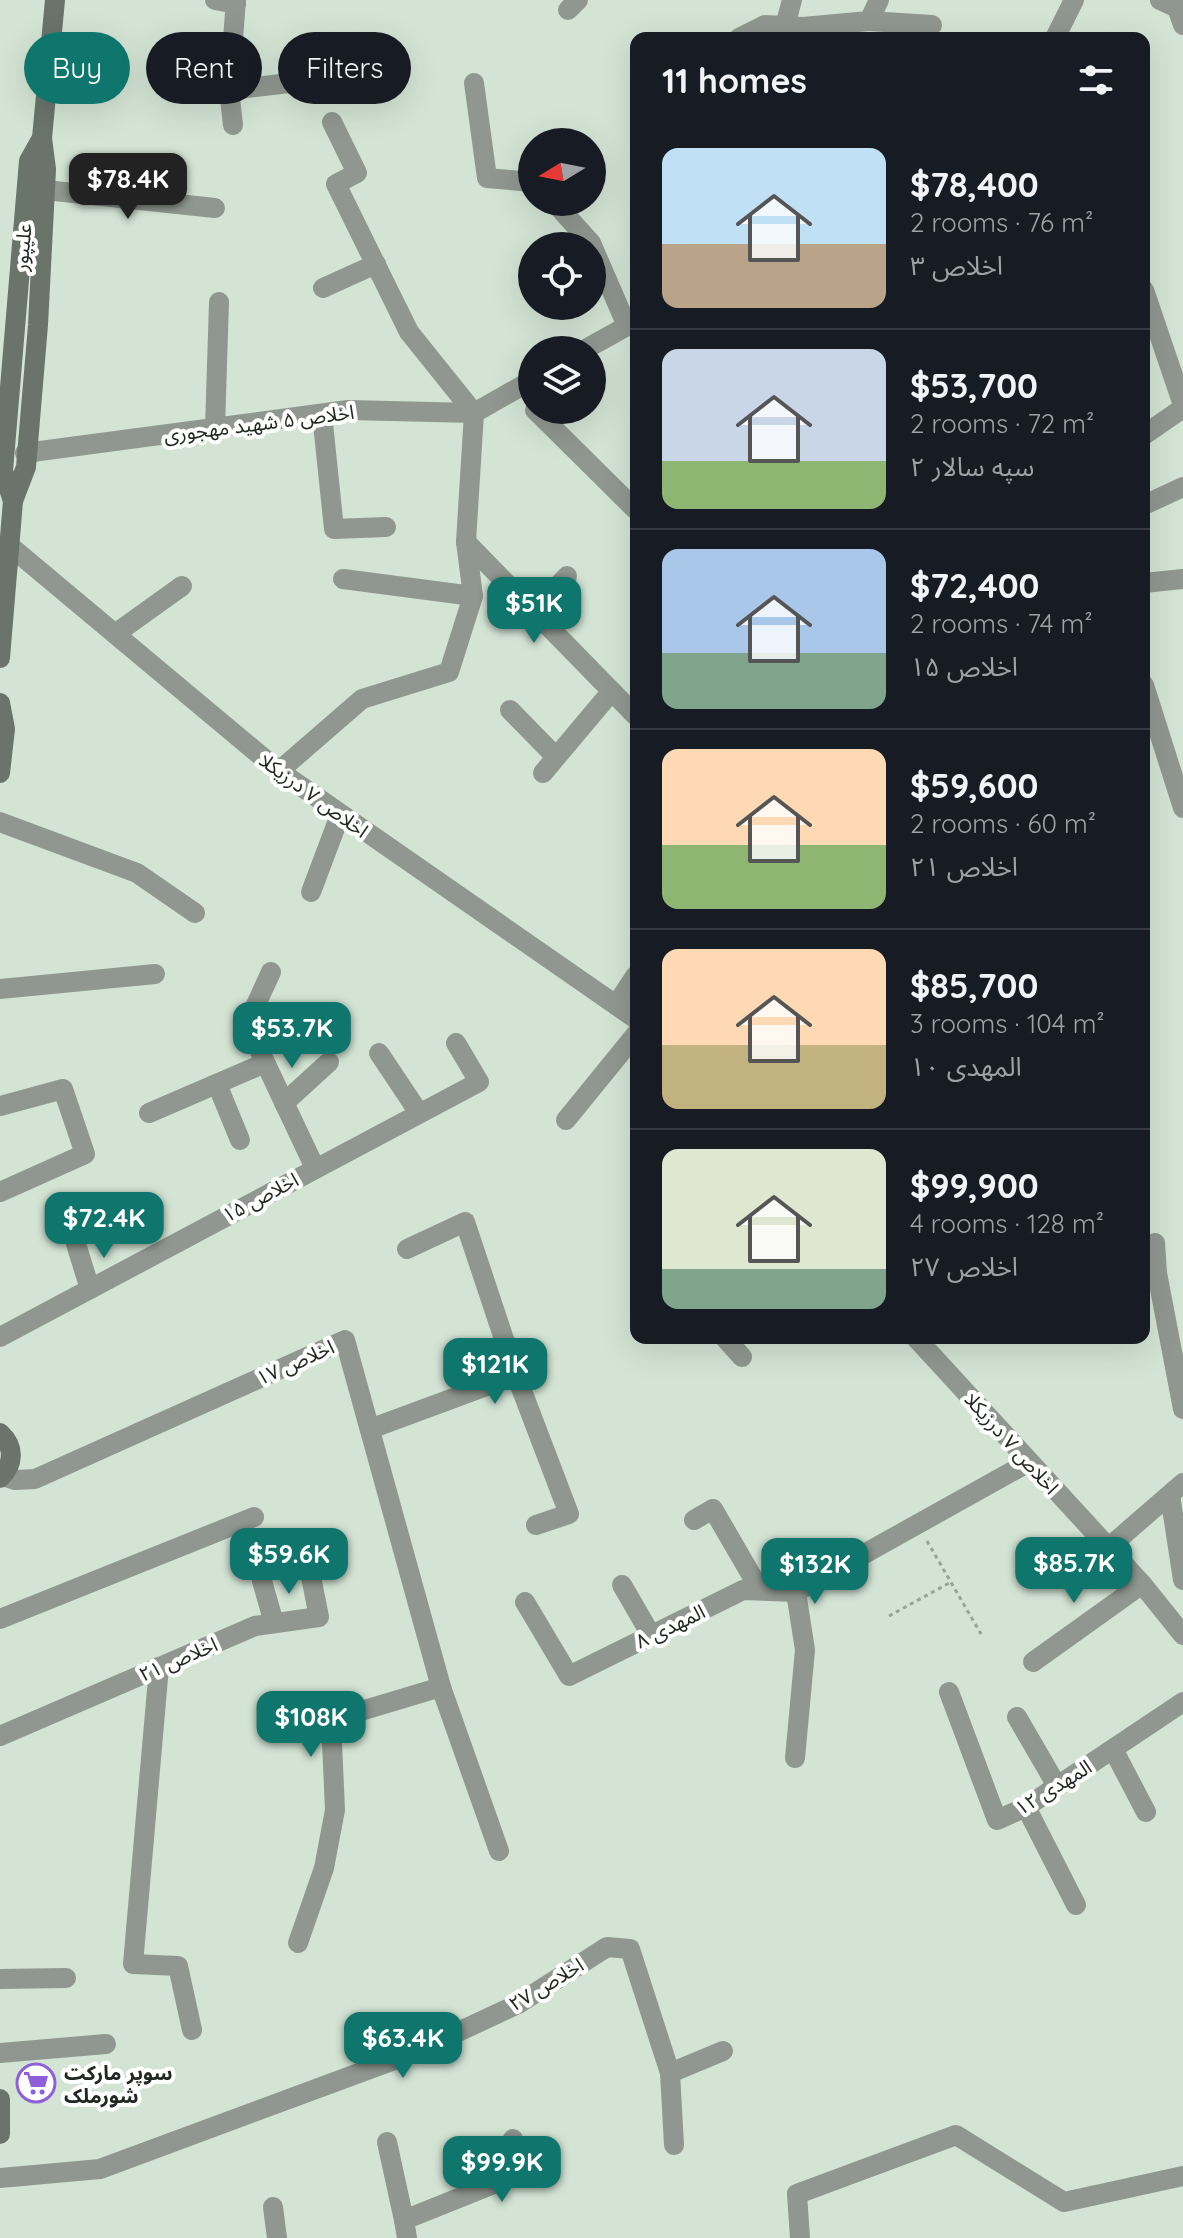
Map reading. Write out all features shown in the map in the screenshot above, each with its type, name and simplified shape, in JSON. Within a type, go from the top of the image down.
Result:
[{"type":"main road","name":"علیپور","points":[[0,658],[13,501],[26,467],[38,325],[46,169],[42,138],[55,0]]},
{"type":"main road","name":"علیپور","points":[[13,501],[3,471],[29,161],[42,138]]},
{"type":"main road","points":[[0,703],[5,729],[0,773]]},
{"type":"main road","points":[[0,1433],[11,1450],[11,1459],[1,1477]]},
{"type":"main road","points":[[0,2099],[0,2134]]},
{"type":"street","points":[[215,0],[236,2],[234,32]]},
{"type":"street","points":[[785,26],[792,0]]},
{"type":"street","points":[[869,21],[879,0]]},
{"type":"street","points":[[1058,32],[1074,0]]},
{"type":"street","points":[[1160,0],[1177,8],[1183,25]]},
{"type":"street","points":[[751,32],[765,25],[869,21],[932,25]]},
{"type":"street","points":[[474,83],[487,178],[518,181]]},
{"type":"street","points":[[231,104],[233,125]]},
{"type":"street","points":[[279,771],[362,699],[449,672],[473,596],[466,542],[474,413],[409,332],[336,184],[357,173],[332,122]]},
{"type":"street","points":[[45,190],[215,208]]},
{"type":"street","points":[[567,216],[591,243],[630,322]]},
{"type":"street","points":[[323,288],[376,264]]},
{"type":"street","points":[[215,428],[219,302]]},
{"type":"street","points":[[1150,310],[1183,407],[1150,431]]},
{"type":"street","points":[[606,339],[630,327]]},
{"type":"street","points":[[474,413],[518,388]]},
{"type":"street","name":"اخلاص ۵ شهید مهجوری","points":[[25,453],[348,410],[474,413]]},
{"type":"street","points":[[322,414],[334,529],[386,527]]},
{"type":"street","points":[[550,424],[630,504]]},
{"type":"street","points":[[1150,502],[1183,487]]},
{"type":"street","points":[[466,542],[630,710]]},
{"type":"street","name":"اخلاص ۷ درزیکلا","points":[[11,547],[279,771],[630,1015]]},
{"type":"street","points":[[533,612],[567,576]]},
{"type":"street","points":[[343,579],[473,596]]},
{"type":"street","points":[[1150,582],[1183,579]]},
{"type":"street","points":[[115,634],[182,586]]},
{"type":"street","points":[[510,710],[550,765],[611,692]]},
{"type":"street","points":[[1150,704],[1183,808]]},
{"type":"street","points":[[311,892],[340,815]]},
{"type":"street","points":[[0,822],[137,873],[195,913]]},
{"type":"street","points":[[271,972],[247,1024],[315,1168]]},
{"type":"street","points":[[0,989],[155,974]]},
{"type":"street","points":[[616,1005],[630,984]]},
{"type":"street","points":[[566,1120],[630,1041]]},
{"type":"street","name":"اخلاص ۱۵","points":[[0,1337],[479,1082],[456,1043]]},
{"type":"street","points":[[379,1053],[419,1113]]},
{"type":"street","points":[[284,1103],[329,1062]]},
{"type":"street","points":[[149,1113],[265,1063]]},
{"type":"street","points":[[217,1084],[240,1140]]},
{"type":"street","points":[[0,1106],[63,1089],[85,1154],[0,1192]]},
{"type":"street","points":[[407,1249],[465,1222],[516,1375],[569,1514],[536,1525]]},
{"type":"street","points":[[1155,1243],[1157,1273],[1183,1409]]},
{"type":"street","points":[[76,1244],[90,1289]]},
{"type":"street","name":"اخلاص ۱۷","points":[[1,1477],[35,1479],[345,1340],[441,1687],[499,1851]]},
{"type":"street","points":[[730,1344],[742,1357]]},
{"type":"street","name":"اخلاص ۷ درزیکلا","points":[[921,1344],[1108,1548],[1175,1613],[1183,1635]]},
{"type":"street","points":[[370,1429],[516,1375]]},
{"type":"street","points":[[795,1758],[805,1650],[796,1592],[1029,1462]]},
{"type":"street","points":[[1108,1548],[1177,1489]]},
{"type":"street","points":[[1177,1489],[1183,1580]]},
{"type":"street","points":[[694,1520],[713,1509],[760,1590]]},
{"type":"street","points":[[0,1619],[254,1517]]},
{"type":"street","name":"اخلاص ۲۱","points":[[0,1736],[255,1626],[319,1617],[310,1572]]},
{"type":"street","points":[[262,1581],[274,1623]]},
{"type":"street","points":[[1033,1662],[1142,1584]]},
{"type":"street","points":[[622,1585],[651,1635]]},
{"type":"street","name":"المهدی ۸","points":[[525,1602],[569,1676],[743,1590],[796,1592]]},
{"type":"street","points":[[159,1667],[133,1964],[178,1966],[192,2030]]},
{"type":"street","points":[[298,1943],[324,1868],[335,1810],[331,1720],[441,1687]]},
{"type":"street","name":"المهدی ۱۲","points":[[949,1692],[997,1820],[1026,1807],[1183,1702]]},
{"type":"street","points":[[1017,1717],[1057,1786]]},
{"type":"street","points":[[1113,1749],[1146,1812]]},
{"type":"street","points":[[1026,1807],[1076,1905]]},
{"type":"street","name":"اخلاص ۲۷","points":[[0,2178],[100,2169],[413,2053],[518,2004],[607,1947],[630,1949],[670,2073],[674,2145]]},
{"type":"street","points":[[0,1979],[66,1978]]},
{"type":"street","points":[[0,2053],[106,2044]]},
{"type":"street","points":[[670,2073],[723,2051]]},
{"type":"street","points":[[800,2238],[797,2194],[956,2135],[1064,2202],[1183,2176]]},
{"type":"street","points":[[387,2142],[406,2229],[511,2177],[513,2139]]},
{"type":"street","points":[[273,2207],[277,2238]]},
{"type":"path","points":[[917,1524],[981,1634]]},
{"type":"path","points":[[889,1616],[951,1582]]},
{"type":"place","name":"سوپر مارکت شورملک","points":[[36,2083]]}]
